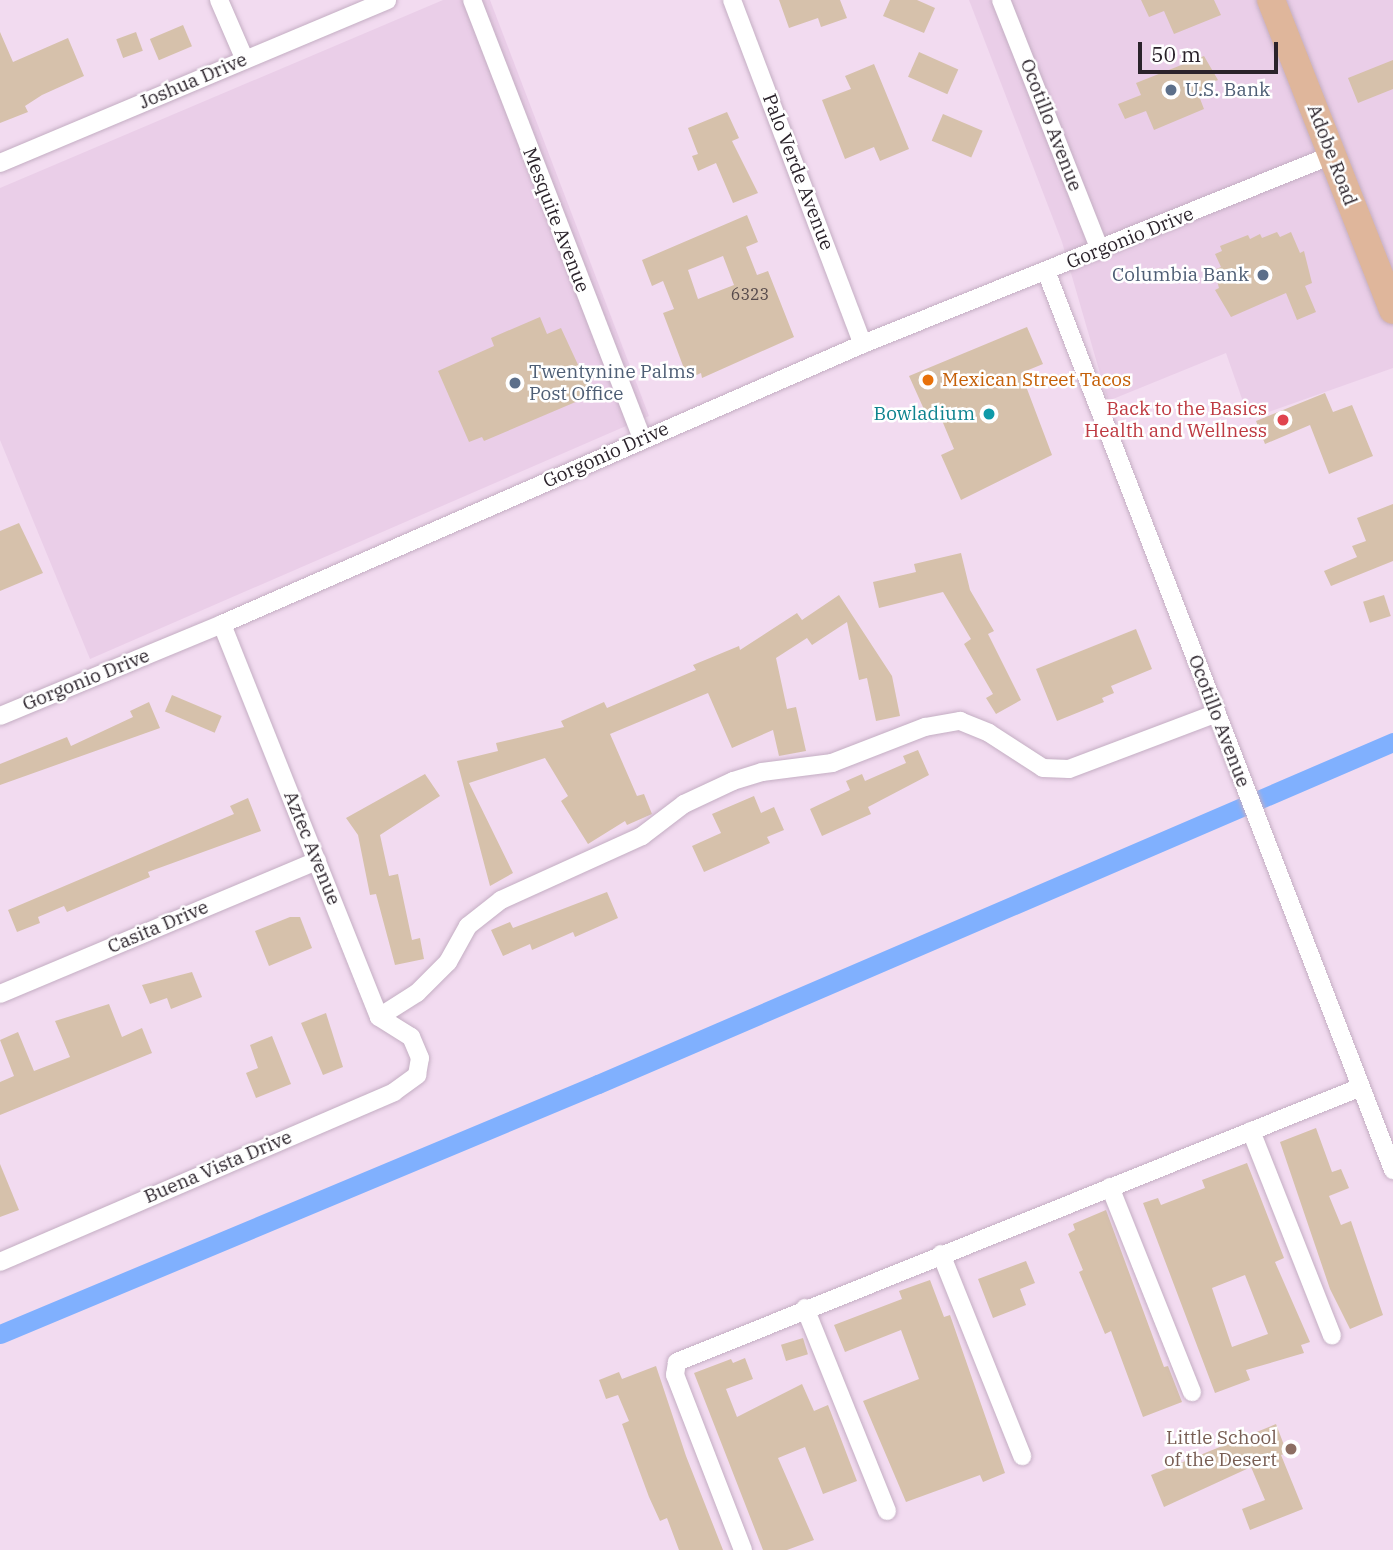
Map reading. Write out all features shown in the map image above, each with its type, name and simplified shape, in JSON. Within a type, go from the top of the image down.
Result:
[{"type":"main road","name":"Adobe Road","points":[[1271,0],[1393,310]]},
{"type":"street","points":[[219,0],[245,60]]},
{"type":"street","name":"Joshua Drive","points":[[0,163],[387,0]]},
{"type":"street","name":"Mesquite Avenue","points":[[472,0],[642,439]]},
{"type":"street","name":"Palo Verde Avenue","points":[[732,0],[863,344]]},
{"type":"street","name":"Ocotillo Avenue","points":[[1002,0],[1100,250]]},
{"type":"street","name":"Gorgonio Drive","points":[[0,716],[222,624],[863,344],[1332,155]]},
{"type":"street","name":"Ocotillo Avenue","points":[[1046,271],[1393,1170]]},
{"type":"street","name":"Aztec Avenue","points":[[222,624],[379,1017]]},
{"type":"street","points":[[379,1017],[417,993],[448,962],[468,926],[501,900],[642,836],[684,804],[733,781],[762,772],[832,763],[925,727],[960,721],[989,733],[1043,768],[1069,769],[1216,713]]},
{"type":"street","name":"Casita Drive","points":[[0,994],[317,860]]},
{"type":"street","name":"Buena Vista Drive","points":[[0,1262],[394,1092],[417,1075],[420,1058],[411,1037],[379,1017]]},
{"type":"street","points":[[743,1550],[676,1375],[677,1362],[805,1308],[1361,1087]]},
{"type":"street","points":[[1251,1131],[1332,1336]]},
{"type":"street","points":[[1110,1187],[1192,1392]]},
{"type":"street","points":[[941,1254],[1022,1456]]},
{"type":"street","points":[[805,1308],[887,1511]]},
{"type":"shaded area","points":[[443,0],[490,0],[649,416],[90,659],[0,440],[0,188]]},
{"type":"shaded area","points":[[969,0],[1393,0],[1393,368],[1249,419],[1226,353],[1108,401],[1062,242]]},
{"type":"building","points":[[779,0],[840,0],[847,18],[821,27],[818,18],[789,28]]},
{"type":"building","points":[[890,0],[917,0],[935,8],[924,33],[883,16]]},
{"type":"building","points":[[1141,0],[1214,0],[1221,15],[1174,34],[1164,11],[1149,17]]},
{"type":"building","points":[[183,25],[192,46],[159,60],[150,39]]},
{"type":"building","points":[[0,32],[13,62],[68,38],[84,76],[42,95],[25,106],[28,112],[0,123]]},
{"type":"building","points":[[136,32],[143,51],[123,58],[116,39]]},
{"type":"building","points":[[919,52],[958,69],[947,94],[908,77]]},
{"type":"building","name":"U.S. Bank","points":[[1204,56],[1218,80],[1202,86],[1205,94],[1199,96],[1204,109],[1154,130],[1146,111],[1125,119],[1118,104],[1141,95],[1136,83]]},
{"type":"building","points":[[1393,60],[1393,89],[1358,103],[1348,78]]},
{"type":"building","points":[[874,64],[909,149],[880,161],[874,147],[845,159],[822,100],[851,89],[845,76]]},
{"type":"building","points":[[727,112],[739,138],[732,141],[758,193],[733,203],[716,163],[698,171],[692,156],[698,154],[688,128]]},
{"type":"building","points":[[943,114],[983,131],[971,157],[932,141]]},
{"type":"building","points":[[747,215],[758,242],[746,247],[757,275],[768,271],[794,337],[702,378],[701,373],[688,379],[663,313],[674,309],[663,281],[652,286],[642,260]],"holes":[[[723,256],[734,285],[698,299],[688,270]]]},
{"type":"building","name":"Columbia Bank","points":[[1277,232],[1280,237],[1291,232],[1300,253],[1304,251],[1312,283],[1305,286],[1316,312],[1297,320],[1286,293],[1231,317],[1215,290],[1219,288],[1214,270],[1221,267],[1215,254],[1222,251],[1220,246],[1248,235],[1250,239],[1260,234],[1262,238]]},
{"type":"building","name":"Twentynine Palms Post Office","points":[[540,317],[547,334],[561,328],[592,395],[484,441],[482,437],[469,442],[438,371],[494,346],[491,338]]},
{"type":"building","name":"Bowladium","points":[[1027,327],[1043,364],[1021,373],[1052,455],[961,500],[941,455],[954,449],[938,411],[927,416],[909,376]]},
{"type":"building","points":[[1325,393],[1333,412],[1352,405],[1373,456],[1329,474],[1310,425],[1265,444],[1256,421]]},
{"type":"building","points":[[1393,504],[1393,561],[1331,586],[1324,571],[1357,557],[1352,546],[1366,541],[1357,518]]},
{"type":"building","points":[[19,523],[43,573],[0,591],[0,531]]},
{"type":"building","points":[[961,553],[970,590],[994,631],[988,634],[1021,700],[996,714],[986,698],[993,694],[964,644],[971,639],[943,592],[879,608],[873,582],[916,572],[914,564]]},
{"type":"building","points":[[839,595],[892,676],[900,716],[876,721],[867,678],[859,680],[847,622],[812,645],[807,638],[776,658],[787,709],[796,707],[806,751],[779,756],[773,730],[732,748],[708,693],[610,734],[637,796],[644,794],[652,814],[627,825],[625,821],[588,844],[561,801],[568,796],[545,758],[469,783],[513,873],[490,886],[457,761],[498,751],[496,743],[564,727],[561,721],[604,702],[607,708],[696,670],[693,665],[739,646],[740,650],[797,613],[802,620]]},
{"type":"building","points":[[1384,595],[1391,616],[1370,623],[1363,602]]},
{"type":"building","points":[[1136,629],[1152,669],[1111,686],[1114,693],[1102,698],[1104,702],[1057,721],[1036,669]]},
{"type":"building","points":[[172,695],[222,716],[215,733],[165,712]]},
{"type":"building","points":[[149,702],[160,728],[0,785],[0,764],[67,737],[71,746],[133,717],[130,711]]},
{"type":"building","points":[[918,750],[929,775],[868,807],[871,814],[822,836],[810,809],[850,790],[846,781],[862,774],[865,781],[906,763],[903,756]]},
{"type":"building","points":[[425,774],[440,796],[380,835],[389,876],[398,874],[412,940],[420,938],[424,959],[395,965],[376,894],[370,895],[358,835],[346,818]]},
{"type":"building","points":[[754,796],[761,813],[774,807],[784,830],[767,837],[770,843],[704,872],[692,846],[721,833],[712,814]]},
{"type":"building","points":[[248,798],[261,831],[148,872],[150,877],[67,912],[64,906],[38,917],[40,923],[17,932],[8,910],[234,814],[230,806]]},
{"type":"building","points":[[607,892],[618,918],[575,937],[573,932],[532,950],[530,944],[503,956],[491,930],[510,922],[513,928]]},
{"type":"building","points":[[290,917],[300,917],[312,948],[269,966],[255,931]]},
{"type":"building","points":[[192,972],[202,997],[171,1009],[167,998],[150,1004],[142,985]]},
{"type":"building","points":[[109,1004],[122,1037],[142,1028],[152,1053],[0,1115],[0,1082],[14,1076],[0,1040],[18,1032],[34,1071],[70,1057],[55,1021]]},
{"type":"building","points":[[326,1013],[343,1067],[323,1075],[301,1023]]},
{"type":"building","points":[[272,1036],[291,1084],[256,1098],[246,1073],[258,1068],[250,1045]]},
{"type":"building","points":[[1316,1128],[1332,1172],[1341,1169],[1349,1188],[1329,1196],[1341,1225],[1351,1221],[1383,1315],[1350,1329],[1330,1289],[1280,1142]]},
{"type":"building","points":[[1247,1163],[1284,1258],[1275,1262],[1310,1342],[1301,1345],[1304,1353],[1246,1370],[1250,1380],[1215,1393],[1143,1203],[1158,1198],[1161,1205],[1205,1188],[1202,1180]],"holes":[[[1245,1275],[1268,1334],[1232,1347],[1212,1288]]]},
{"type":"building","points":[[0,1164],[19,1210],[0,1217]]},
{"type":"building","points":[[1106,1210],[1164,1367],[1168,1366],[1182,1402],[1143,1417],[1111,1331],[1105,1334],[1079,1272],[1083,1270],[1068,1234],[1075,1230],[1073,1224]]},
{"type":"building","points":[[1026,1261],[1035,1283],[1020,1289],[1026,1305],[993,1318],[978,1279]]},
{"type":"building","points":[[930,1280],[944,1317],[950,1315],[1005,1473],[983,1482],[980,1475],[906,1502],[863,1401],[919,1379],[901,1330],[845,1352],[834,1325],[902,1299],[899,1291]]},
{"type":"building","points":[[803,1338],[808,1354],[786,1361],[781,1345]]},
{"type":"building","points":[[745,1358],[753,1379],[726,1389],[737,1417],[802,1384],[814,1411],[828,1405],[857,1481],[823,1494],[805,1447],[778,1458],[814,1540],[787,1550],[763,1550],[694,1373],[731,1359],[733,1363]]},
{"type":"building","points":[[656,1366],[686,1456],[723,1550],[679,1550],[667,1518],[660,1521],[649,1497],[622,1424],[629,1421],[618,1395],[606,1399],[599,1380],[619,1372],[622,1379]]},
{"type":"building","points":[[1276,1424],[1287,1453],[1281,1455],[1303,1509],[1250,1530],[1242,1509],[1265,1500],[1251,1467],[1164,1507],[1151,1475]]},
{"type":"waterway","points":[[0,1334],[598,1084],[1393,742]]},
{"type":"place","name":"U.S. Bank","points":[[1171,90]]},
{"type":"place","name":"Columbia Bank","points":[[1263,275]]},
{"type":"place","name":"Mexican Street Tacos","points":[[928,380]]},
{"type":"place","name":"Twentynine Palms Post Office","points":[[515,383]]},
{"type":"place","name":"Bowladium","points":[[989,414]]},
{"type":"place","name":"Back to the Basics Health and Wellness","points":[[1283,420]]},
{"type":"place","name":"Little School of the Desert","points":[[1291,1449]]}]
